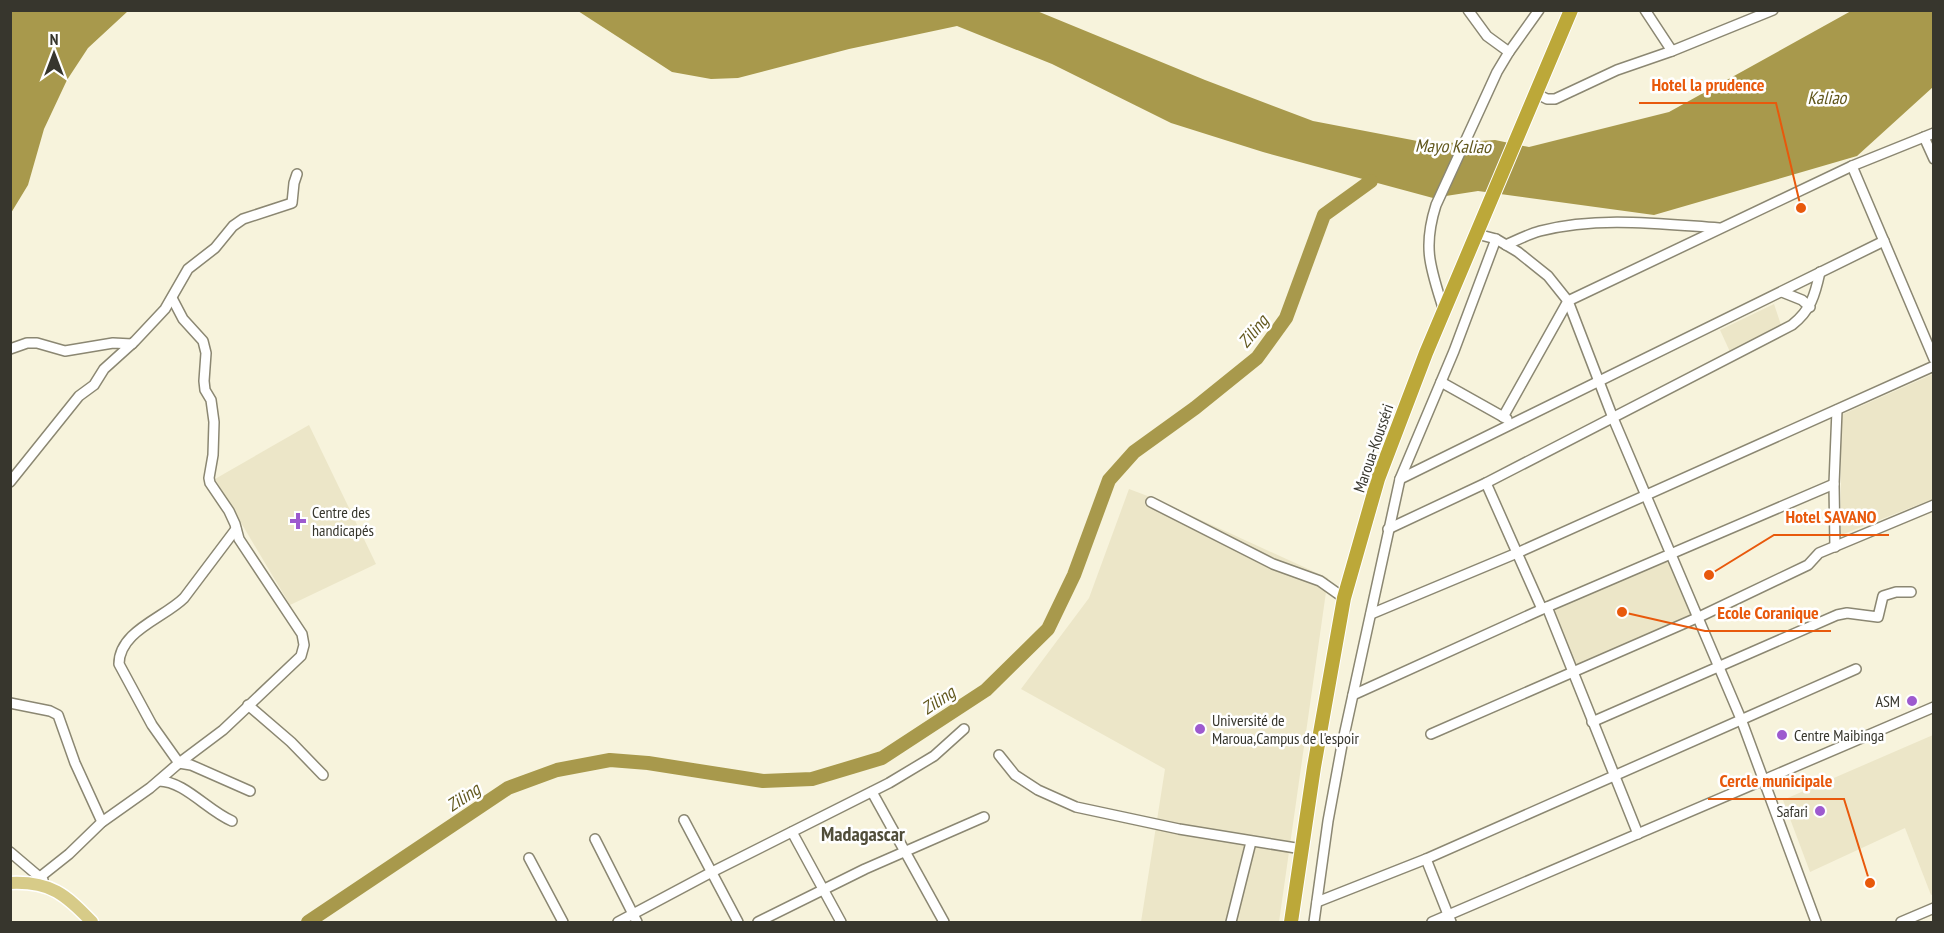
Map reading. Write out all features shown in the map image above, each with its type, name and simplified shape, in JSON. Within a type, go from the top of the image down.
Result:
[{"type":"highway","name":"Maroua-Kousséri","points":[[1291,922],[1344,598],[1378,479],[1409,396],[1571,10]]},
{"type":"main road","points":[[10,883],[45,882],[74,903],[92,922]]},
{"type":"street","points":[[1468,10],[1487,36],[1509,52]]},
{"type":"street","points":[[1444,313],[1430,268],[1429,227],[1436,205],[1497,72],[1539,10]]},
{"type":"street","points":[[1537,94],[1547,99],[1556,99],[1617,70],[1672,51],[1773,10]]},
{"type":"street","points":[[1650,12],[1672,51]]},
{"type":"street","points":[[1508,420],[1568,301],[1852,166],[1929,135],[1934,159]]},
{"type":"street","points":[[1852,166],[1934,359]]},
{"type":"street","points":[[10,482],[79,396],[94,385],[104,369],[132,344],[165,309],[188,269],[215,248],[233,226],[243,219],[292,203],[297,174]]},
{"type":"street","points":[[1506,245],[1538,231],[1615,221],[1722,228]]},
{"type":"street","points":[[1477,234],[1496,239],[1518,252],[1548,276],[1568,301],[1613,418],[1742,719],[1816,922]]},
{"type":"street","points":[[1314,922],[1328,821],[1342,745],[1400,479],[1441,382],[1496,239]]},
{"type":"street","points":[[1400,479],[1508,420],[1600,382],[1884,241]]},
{"type":"street","points":[[1388,529],[1486,483],[1792,325],[1810,307],[1820,272]]},
{"type":"street","points":[[1782,292],[1802,300],[1810,307]]},
{"type":"street","points":[[10,852],[45,882],[69,854],[102,822],[159,781],[223,730],[301,656],[304,645],[302,634],[239,539],[229,510],[210,483],[214,422],[211,400],[205,390],[206,353],[203,341],[183,319],[172,298]]},
{"type":"street","points":[[10,349],[27,343],[37,343],[65,351],[113,343],[132,344]]},
{"type":"street","points":[[1371,614],[1517,553],[1934,366]]},
{"type":"street","points":[[1441,382],[1508,420]]},
{"type":"street","points":[[1835,547],[1834,484],[1837,410]]},
{"type":"street","points":[[1486,483],[1573,673],[1638,834]]},
{"type":"street","points":[[1353,695],[1544,608],[1834,484]]},
{"type":"street","points":[[1151,501],[1273,564],[1320,581],[1344,598]]},
{"type":"street","points":[[1431,734],[1699,617],[1808,565],[1819,553],[1933,505]]},
{"type":"street","points":[[236,529],[184,598],[175,607],[136,633],[123,646],[119,664],[142,709],[179,763],[191,765],[250,791]]},
{"type":"street","points":[[1592,722],[1837,615],[1847,613],[1878,616],[1883,596],[1896,592],[1911,592]]},
{"type":"street","points":[[1317,902],[1426,859],[1856,669]]},
{"type":"street","points":[[10,703],[50,711],[58,715],[79,772],[102,822]]},
{"type":"street","points":[[248,705],[291,742],[323,775]]},
{"type":"street","points":[[1432,922],[1450,919],[1638,834],[1934,707]]},
{"type":"street","points":[[618,922],[635,919],[710,873],[872,792],[934,756],[964,729]]},
{"type":"street","points":[[999,754],[1015,775],[1038,790],[1076,807],[1251,842],[1302,849]]},
{"type":"street","points":[[159,781],[167,781],[178,786],[210,810],[232,821]]},
{"type":"street","points":[[872,792],[944,922]]},
{"type":"street","points":[[758,922],[822,889],[984,817]]},
{"type":"street","points":[[684,820],[710,873],[738,922]]},
{"type":"street","points":[[792,832],[841,922]]},
{"type":"street","points":[[596,839],[635,919]]},
{"type":"street","points":[[1231,922],[1251,842]]},
{"type":"street","points":[[529,858],[563,922]]},
{"type":"street","points":[[1426,859],[1450,919]]},
{"type":"street","points":[[1901,922],[1934,908]]},
{"type":"shaded area","points":[[1774,304],[1781,325],[1775,331],[1731,354],[1720,330]]},
{"type":"shaded area","points":[[1933,374],[1933,499],[1841,535],[1841,415]]},
{"type":"shaded area","name":"Centre des handicapés","points":[[309,425],[376,564],[290,605],[215,479]]},
{"type":"shaded area","name":"Université de Maroua,Campus de l'espoir","points":[[1129,489],[1328,578],[1279,922],[1141,922],[1165,769],[1021,689],[1089,598]]},
{"type":"shaded area","points":[[1669,557],[1694,615],[1576,668],[1550,610]]},
{"type":"shaded area","points":[[1933,735],[1933,894],[1931,895],[1905,828],[1810,872],[1783,800]]},
{"type":"water","points":[[11,10],[128,11],[88,48],[67,80],[44,129],[28,185],[11,213]]},
{"type":"water","name":"Kaliao","points":[[578,11],[1037,11],[1205,80],[1313,121],[1433,144],[1495,140],[1529,147],[1669,112],[1851,11],[1933,11],[1933,87],[1857,156],[1654,215],[1478,191],[1433,198],[1263,152],[1171,123],[1052,64],[957,26],[849,49],[738,78],[711,79],[672,72]]},
{"type":"waterway","name":"Ziling","points":[[308,922],[508,788],[557,770],[610,760],[648,763],[763,781],[812,779],[882,758],[986,690],[1048,629],[1074,575],[1109,480],[1134,452],[1195,408],[1257,358],[1286,318],[1324,215],[1371,181]]},
{"type":"place","name":"Hotel la prudence","points":[[1801,208]]},
{"type":"place","name":"Centre des handicapés","points":[[298,521]]},
{"type":"place","name":"Hotel SAVANO","points":[[1709,575]]},
{"type":"place","name":"Ecole Coranique","points":[[1622,612]]},
{"type":"place","name":"ASM","points":[[1912,701]]},
{"type":"place","name":"Université de Maroua,Campus de l'espoir","points":[[1200,729]]},
{"type":"place","name":"Centre Maibinga","points":[[1782,735]]},
{"type":"place","name":"Safari","points":[[1820,811]]},
{"type":"place","name":"Cercle municipale","points":[[1870,883]]},
{"type":"district","name":"Madagascar","points":[[863,834]]},
{"type":"water label","name":"Mayo Kaliao","points":[[1453,146]]}]
